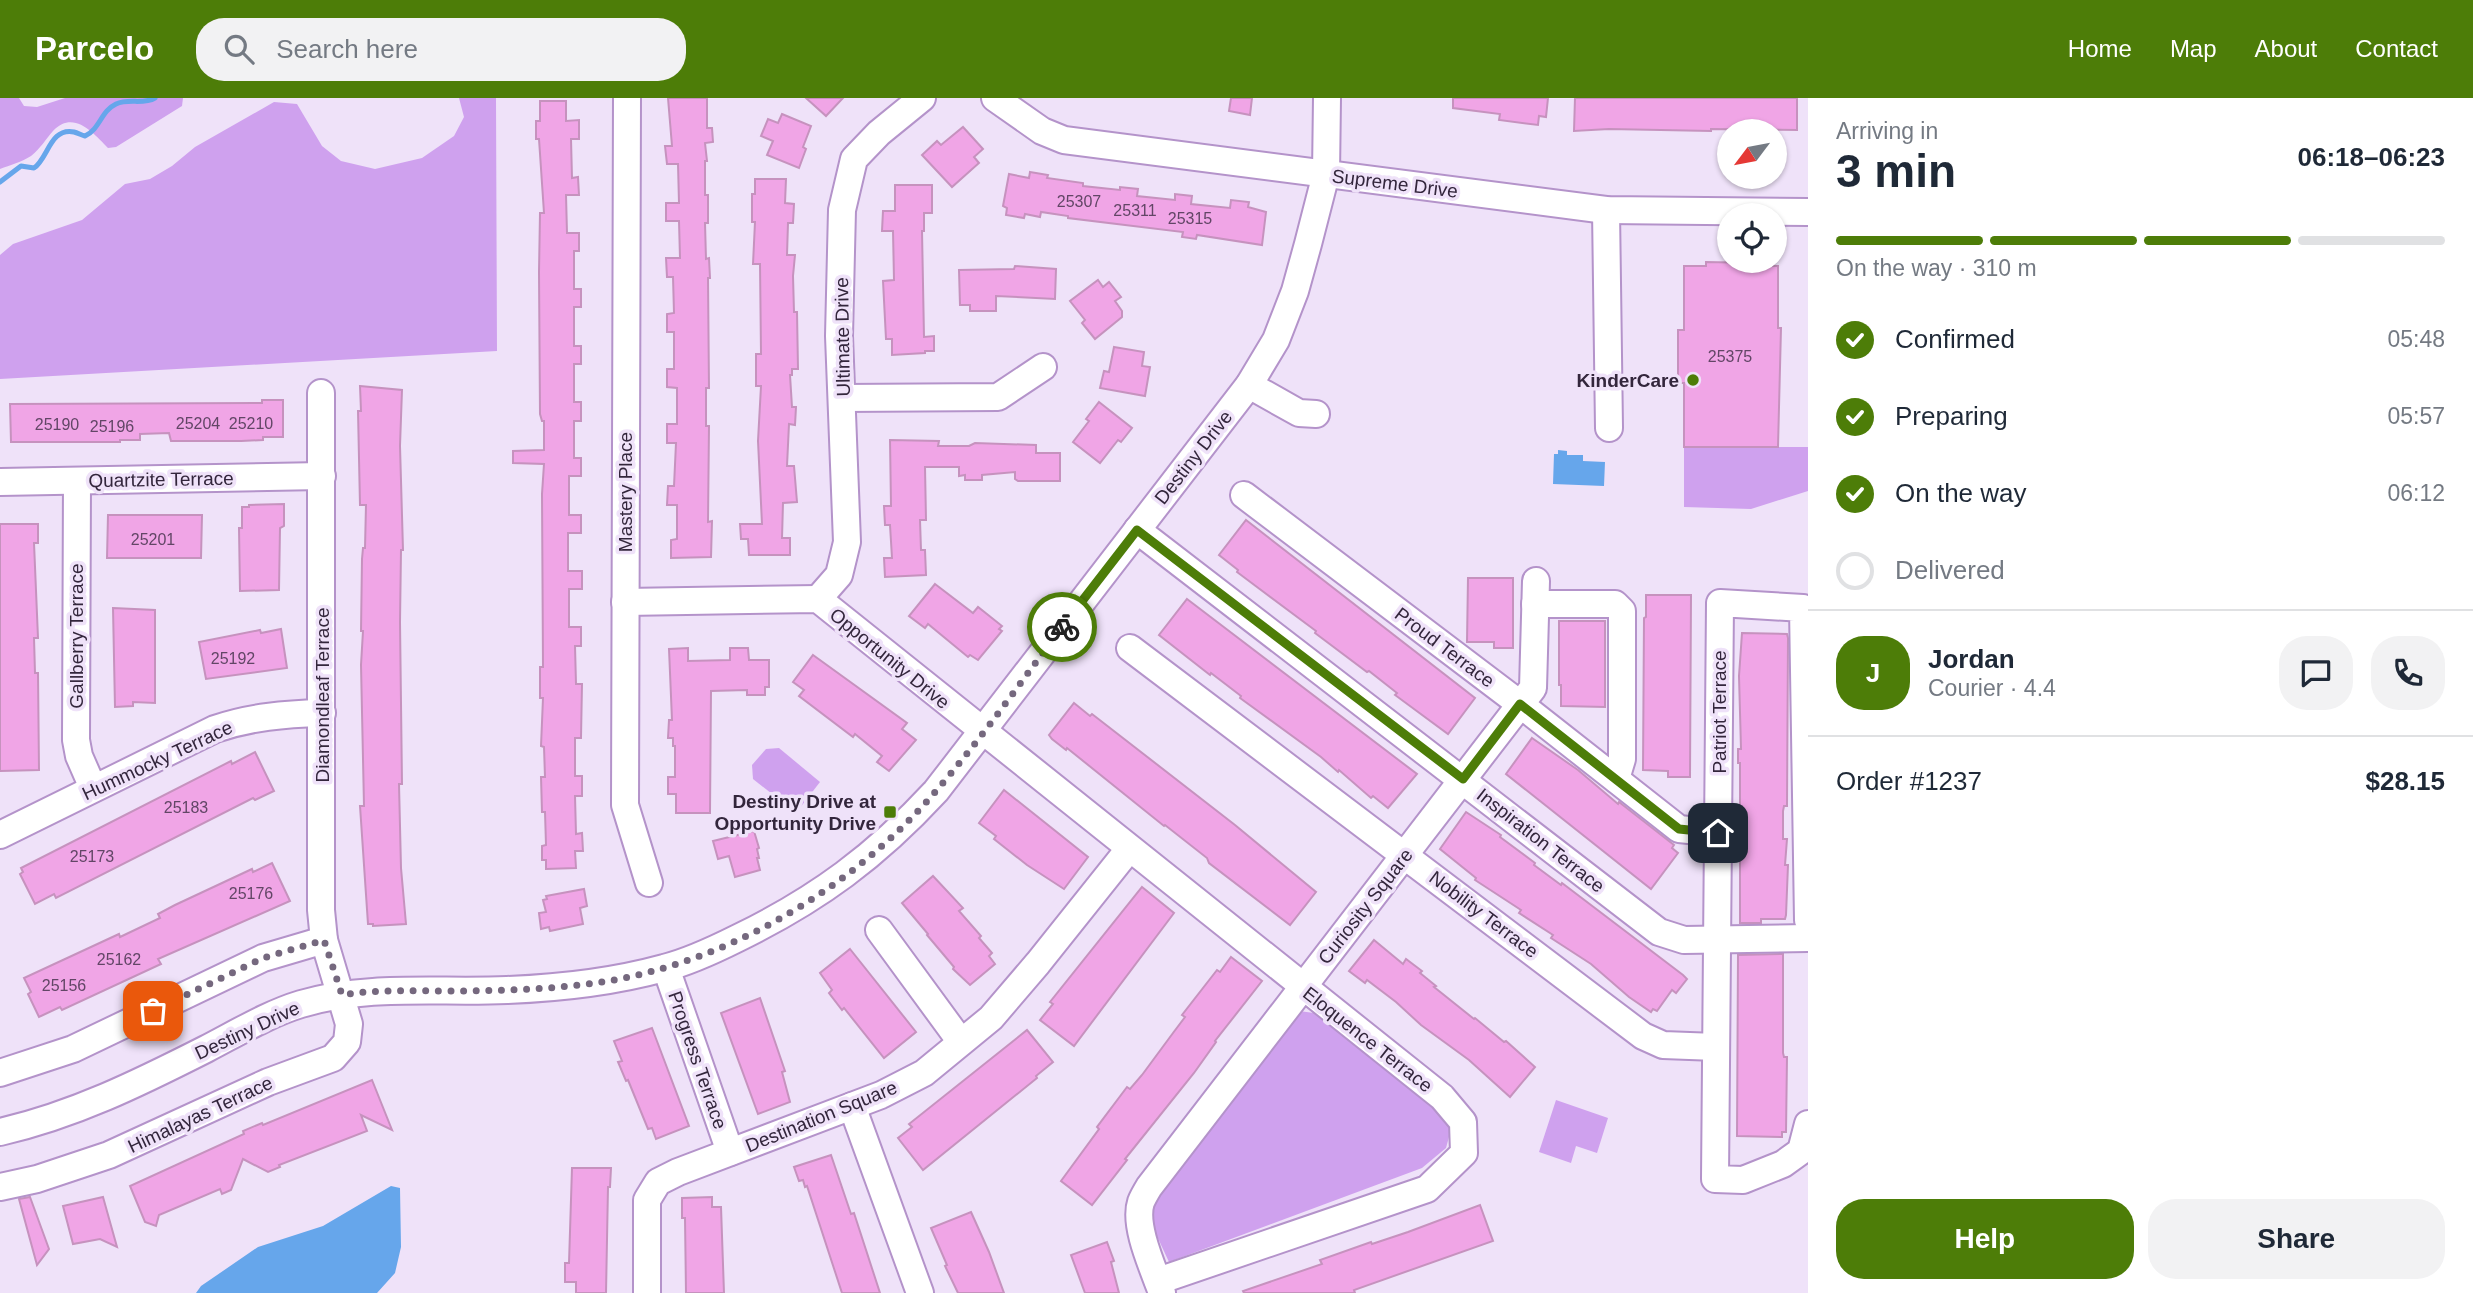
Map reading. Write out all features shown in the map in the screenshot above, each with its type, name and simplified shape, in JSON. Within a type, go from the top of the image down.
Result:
[{"type":"street","name":"Mastery Place","points":[[627,98],[625,804],[649,883]]},
{"type":"street","name":"Ultimate Drive","points":[[818,599],[839,575],[847,542],[839,336],[842,210],[854,159],[879,133],[922,98]]},
{"type":"street","name":"Supreme Drive","points":[[995,98],[1042,131],[1064,140],[1606,210],[1808,212]]},
{"type":"street","name":"Destiny Drive","points":[[0,1132],[81,1108],[151,1077],[286,1009],[315,1000],[374,991],[539,989],[611,981],[666,968],[721,946],[770,922],[813,898],[861,864],[900,829],[936,791],[1249,385],[1276,340],[1295,291],[1326,174],[1327,98]]},
{"type":"street","points":[[1606,210],[1609,428]]},
{"type":"street","points":[[842,398],[998,397],[1044,367]]},
{"type":"street","points":[[1249,385],[1299,414],[1316,414]]},
{"type":"street","name":"Diamondleaf Terrace","points":[[321,393],[321,910],[324,940],[342,995]]},
{"type":"street","name":"Quartzite Terrace","points":[[0,482],[322,476]]},
{"type":"street","name":"Gallberry Terrace","points":[[77,481],[76,740],[93,789]]},
{"type":"street","name":"Proud Terrace","points":[[1244,495],[1520,704],[1679,829],[1718,833]]},
{"type":"street","name":"Inspiration Terrace","points":[[1137,530],[1659,932],[1684,940],[1808,938]]},
{"type":"street","name":"Curiosity Square","points":[[1160,1287],[1139,1217],[1141,1202],[1149,1187],[1533,688],[1536,592],[1615,604],[1622,611],[1622,759],[1616,779]]},
{"type":"street","name":"Opportunity Drive","points":[[625,602],[818,599],[982,732]]},
{"type":"street","name":"Patriot Terrace","points":[[1808,920],[1803,608],[1720,603],[1715,1179],[1743,1180],[1783,1164],[1801,1151],[1808,1124]]},
{"type":"street","name":"Nobility Terrace","points":[[1130,648],[1643,1036],[1663,1045],[1716,1047]]},
{"type":"street","name":"Hummocky Terrace","points":[[0,835],[233,723],[270,715],[322,713]]},
{"type":"street","name":"Eloquence Terrace","points":[[982,732],[1442,1097],[1463,1122],[1464,1153],[1427,1189],[1160,1287]]},
{"type":"street","name":"Destination Square","points":[[647,1293],[647,1200],[658,1182],[881,1095],[924,1073],[991,1018],[1129,849]]},
{"type":"street","points":[[879,930],[961,1042]]},
{"type":"street","points":[[0,1073],[73,1049],[263,958],[324,940]]},
{"type":"street","name":"Progress Terrace","points":[[666,968],[730,1152]]},
{"type":"street","name":"Himalayas Terrace","points":[[0,1187],[37,1179],[109,1155],[268,1082],[333,1058],[347,1042],[350,1032],[342,995]]},
{"type":"street","points":[[852,1106],[920,1293]]},
{"type":"shaded area","points":[[0,98],[19,98],[24,106],[37,107],[65,98],[183,98],[182,106],[116,147],[108,148],[83,126],[68,122],[53,131],[31,156],[0,169]]},
{"type":"shaded area","points":[[459,98],[496,98],[497,351],[0,379],[0,255],[13,244],[82,220],[125,184],[150,179],[172,166],[195,147],[274,102],[297,104],[322,146],[341,161],[375,169],[422,158],[454,136],[464,117]]},
{"type":"shaded area","points":[[1684,447],[1808,447],[1808,491],[1751,509],[1684,507]]},
{"type":"shaded area","points":[[779,748],[820,782],[796,813],[753,779],[752,765],[766,749]]},
{"type":"shaded area","points":[[1299,1011],[1329,1015],[1441,1109],[1452,1126],[1446,1148],[1422,1168],[1169,1262],[1149,1219],[1162,1187]]},
{"type":"shaded area","points":[[1556,1100],[1608,1118],[1597,1153],[1576,1146],[1571,1163],[1539,1152]]},
{"type":"water","points":[[1558,450],[1567,451],[1567,455],[1583,455],[1583,461],[1605,462],[1604,486],[1553,484],[1554,454],[1558,454]]},
{"type":"water","points":[[391,1186],[400,1188],[401,1247],[395,1273],[377,1293],[196,1293],[201,1286],[258,1247],[323,1226]]},
{"type":"building","points":[[668,98],[707,98],[707,128],[712,128],[713,142],[705,143],[705,195],[708,195],[708,223],[705,223],[706,259],[709,258],[710,278],[706,426],[709,426],[708,522],[712,521],[711,557],[671,558],[671,540],[677,539],[677,505],[667,505],[668,486],[674,486],[676,443],[667,443],[667,424],[677,424],[677,388],[667,387],[667,369],[674,369],[674,332],[667,332],[667,314],[674,313],[673,277],[667,277],[666,258],[680,258],[679,221],[666,221],[666,203],[679,203],[678,164],[667,164],[665,146],[672,146]]},
{"type":"building","points":[[806,98],[843,98],[826,116]]},
{"type":"building","points":[[1231,98],[1252,98],[1250,115],[1229,111]]},
{"type":"building","points":[[1453,98],[1548,98],[1546,117],[1539,116],[1538,125],[1499,120],[1500,114],[1453,108]]},
{"type":"building","points":[[1575,98],[1797,98],[1797,130],[1787,130],[1787,119],[1717,119],[1717,129],[1711,131],[1574,131]]},
{"type":"building","points":[[540,101],[566,101],[566,121],[579,120],[579,139],[571,139],[572,178],[578,177],[579,195],[566,195],[567,233],[579,233],[579,251],[574,251],[574,289],[581,289],[581,307],[574,307],[574,346],[581,346],[581,364],[574,364],[574,402],[581,402],[581,421],[574,421],[574,458],[581,458],[581,476],[569,476],[569,515],[581,515],[581,533],[568,533],[568,571],[582,571],[582,589],[569,589],[569,627],[581,627],[581,646],[575,646],[576,684],[582,684],[581,738],[575,738],[575,776],[582,776],[582,796],[575,796],[576,834],[582,833],[583,851],[575,851],[576,868],[546,869],[546,860],[542,860],[542,846],[546,845],[541,777],[545,777],[544,747],[541,746],[543,698],[540,698],[540,667],[543,667],[544,464],[513,463],[513,451],[544,450],[544,421],[540,414],[539,272],[540,213],[544,213],[539,139],[536,139]]},
{"type":"building","points":[[782,114],[811,126],[799,168],[767,155],[773,141],[761,136],[768,119],[778,123]]},
{"type":"building","points":[[963,127],[983,149],[974,157],[979,163],[952,187],[922,155],[937,141],[941,145]]},
{"type":"building","points":[[1030,172],[1048,175],[1047,178],[1083,183],[1083,186],[1138,189],[1137,196],[1175,200],[1175,194],[1192,196],[1191,204],[1230,208],[1231,200],[1249,202],[1248,207],[1266,212],[1262,245],[1197,235],[1196,239],[1182,237],[1183,232],[1068,218],[1041,212],[1040,217],[1025,214],[1024,218],[1006,215],[1007,208],[1003,206],[1009,174],[1029,178]]},
{"type":"building","points":[[755,179],[786,179],[785,203],[794,204],[793,223],[788,223],[787,255],[795,255],[793,276],[798,369],[792,369],[790,375],[792,407],[796,407],[795,425],[789,424],[787,466],[794,466],[797,502],[783,503],[782,538],[790,538],[790,555],[749,555],[748,539],[741,539],[740,524],[762,524],[758,441],[761,386],[756,386],[756,354],[761,354],[760,264],[753,264],[755,222],[752,222]]},
{"type":"building","points":[[895,185],[932,185],[932,213],[924,213],[922,231],[924,337],[934,336],[934,351],[925,353],[892,355],[892,339],[886,339],[883,281],[894,280],[893,231],[882,231],[883,211],[895,211]]},
{"type":"building","points":[[1706,262],[1717,262],[1717,273],[1778,273],[1778,328],[1781,328],[1778,447],[1684,447],[1684,383],[1678,383],[1678,330],[1684,330],[1684,266],[1706,266]]},
{"type":"building","points":[[1015,266],[1056,269],[1055,299],[996,296],[996,311],[970,311],[970,305],[960,305],[959,270],[1014,269]]},
{"type":"building","points":[[1098,280],[1103,287],[1109,282],[1121,297],[1115,301],[1122,311],[1122,317],[1095,339],[1070,301]]},
{"type":"building","points":[[1114,347],[1144,352],[1142,366],[1150,367],[1145,396],[1100,388],[1104,371],[1109,372]]},
{"type":"building","points":[[360,386],[402,390],[402,784],[399,784],[401,868],[406,924],[373,926],[368,924],[360,806],[364,806],[361,631],[366,505],[360,505]]},
{"type":"building","points":[[262,400],[283,400],[283,437],[241,441],[171,441],[169,433],[140,434],[140,440],[120,442],[11,442],[10,404],[262,403]]},
{"type":"building","points":[[1099,402],[1132,428],[1121,442],[1118,440],[1100,463],[1073,442]]},
{"type":"building","points":[[890,440],[939,441],[938,446],[969,446],[975,443],[1036,445],[1036,453],[1060,453],[1060,481],[1018,481],[1015,479],[1015,472],[982,475],[982,480],[965,480],[965,475],[959,476],[959,467],[925,467],[926,520],[920,520],[921,550],[925,550],[926,575],[885,577],[884,558],[892,558],[890,525],[885,525],[884,506],[891,506]]},
{"type":"building","points":[[284,504],[284,526],[280,528],[279,590],[240,591],[239,528],[242,528],[242,507]]},
{"type":"building","points":[[108,515],[202,515],[201,558],[107,558]]},
{"type":"building","points":[[1246,520],[1475,698],[1448,734],[1395,695],[1397,693],[1369,671],[1315,633],[1316,631],[1237,572],[1238,570],[1219,555]]},
{"type":"building","points":[[0,524],[38,524],[38,543],[34,543],[38,638],[34,638],[35,673],[38,673],[39,770],[0,771]]},
{"type":"building","points":[[1468,578],[1513,578],[1513,648],[1494,648],[1494,642],[1467,642]]},
{"type":"building","points":[[935,584],[973,613],[978,607],[1002,626],[999,629],[1002,631],[978,660],[970,655],[968,657],[928,624],[925,628],[909,616]]},
{"type":"building","points":[[1646,595],[1691,595],[1690,777],[1668,777],[1668,771],[1643,770]]},
{"type":"building","points":[[1187,599],[1417,774],[1388,808],[1373,796],[1371,798],[1339,770],[1338,772],[1159,635]]},
{"type":"building","points":[[113,608],[155,610],[155,703],[133,702],[133,706],[115,707]]},
{"type":"building","points":[[1559,621],[1605,621],[1605,707],[1561,706]]},
{"type":"building","points":[[281,629],[287,668],[206,679],[199,642],[260,630],[261,633]]},
{"type":"building","points":[[1742,633],[1787,634],[1788,638],[1787,806],[1784,806],[1783,811],[1783,839],[1787,839],[1785,865],[1788,865],[1786,915],[1785,919],[1761,919],[1761,923],[1740,923],[1738,749],[1741,749],[1739,676]]},
{"type":"building","points":[[688,648],[688,661],[730,660],[730,648],[748,648],[749,660],[769,660],[769,687],[765,687],[765,695],[747,695],[747,690],[711,691],[710,813],[676,813],[676,794],[668,794],[668,777],[675,777],[675,746],[673,738],[668,738],[669,720],[672,720],[669,649]]},
{"type":"building","points":[[813,655],[907,723],[902,729],[916,740],[889,771],[877,762],[882,756],[799,696],[804,690],[793,682]]},
{"type":"building","points":[[1074,703],[1090,716],[1092,714],[1235,825],[1316,892],[1290,925],[1067,748],[1066,750],[1052,739],[1049,735]]},
{"type":"building","points":[[1532,738],[1578,770],[1618,804],[1619,802],[1674,845],[1672,848],[1678,853],[1651,889],[1506,774]]},
{"type":"building","points":[[255,752],[274,791],[255,800],[253,798],[56,898],[54,894],[35,904],[20,874],[23,872],[21,868],[231,761],[232,764]]},
{"type":"building","points":[[1004,790],[1088,857],[1064,889],[1027,865],[994,839],[996,836],[979,823]]},
{"type":"building","points":[[1466,812],[1501,835],[1500,837],[1535,863],[1534,865],[1561,885],[1562,883],[1683,975],[1687,979],[1676,993],[1672,990],[1657,1011],[1653,1009],[1651,1012],[1591,964],[1551,938],[1553,935],[1519,913],[1521,910],[1475,880],[1476,878],[1440,849]]},
{"type":"building","points":[[754,831],[759,848],[757,858],[760,870],[735,877],[729,856],[718,859],[713,841]]},
{"type":"building","points":[[272,863],[290,901],[158,959],[161,964],[62,1010],[60,1007],[39,1017],[24,978],[119,934],[120,937],[160,918],[158,914],[175,905],[252,869],[253,872]]},
{"type":"building","points":[[933,876],[963,908],[959,911],[992,953],[989,956],[995,964],[970,985],[953,969],[902,903]]},
{"type":"building","points":[[1142,887],[1174,913],[1074,1046],[1040,1020],[1053,1004],[1050,1002]]},
{"type":"building","points":[[584,889],[587,906],[580,908],[583,924],[550,931],[549,927],[541,929],[539,913],[546,912],[543,900],[547,899],[546,896]]},
{"type":"building","points":[[1374,940],[1403,964],[1406,959],[1422,971],[1420,973],[1436,986],[1434,987],[1506,1041],[1535,1067],[1510,1097],[1469,1060],[1421,1025],[1396,1002],[1367,980],[1365,983],[1349,971]]},
{"type":"building","points":[[850,949],[916,1032],[884,1058],[829,993],[832,990],[820,973]]},
{"type":"building","points":[[1783,954],[1783,1053],[1784,1057],[1787,1057],[1786,1132],[1782,1132],[1782,1137],[1737,1136],[1738,955]]},
{"type":"building","points":[[1231,957],[1262,981],[1092,1205],[1061,1181],[1127,1087],[1130,1089],[1142,1075],[1185,1017],[1182,1015],[1217,970],[1220,972]]},
{"type":"building","points":[[760,998],[785,1071],[782,1072],[790,1102],[758,1114],[721,1013]]},
{"type":"building","points":[[652,1028],[689,1126],[656,1139],[652,1128],[648,1129],[628,1080],[626,1081],[618,1062],[622,1061],[614,1041]]},
{"type":"building","points":[[1027,1030],[1053,1062],[923,1170],[898,1138],[912,1127],[909,1124]]},
{"type":"building","points":[[372,1080],[392,1130],[361,1115],[367,1131],[279,1165],[280,1167],[268,1172],[243,1159],[231,1190],[222,1194],[220,1189],[159,1215],[156,1226],[145,1222],[130,1186],[244,1134],[243,1131]]},
{"type":"building","points":[[831,1155],[851,1214],[854,1213],[880,1293],[842,1293],[807,1186],[805,1187],[803,1180],[799,1181],[794,1167]]},
{"type":"building","points":[[572,1168],[611,1168],[608,1187],[606,1293],[576,1293],[576,1282],[565,1282],[565,1263],[569,1263]]},
{"type":"building","points":[[30,1197],[49,1249],[37,1265],[19,1199]]},
{"type":"building","points":[[103,1197],[117,1247],[100,1239],[73,1244],[63,1206]]},
{"type":"building","points":[[712,1197],[712,1207],[721,1207],[724,1293],[686,1293],[685,1218],[682,1218],[682,1198]]},
{"type":"building","points":[[1480,1205],[1493,1241],[1354,1290],[1355,1293],[1243,1291],[1322,1264],[1320,1260],[1408,1232]]},
{"type":"building","points":[[971,1212],[1004,1293],[958,1293],[945,1266],[947,1265],[931,1228]]},
{"type":"building","points":[[1107,1242],[1114,1261],[1111,1262],[1119,1293],[1085,1293],[1071,1255]]},
{"type":"waterway","points":[[0,182],[21,166],[34,168],[60,134],[74,132],[85,136],[116,104],[155,98]]},
{"type":"way so far","points":[[153,1011],[263,958],[324,940],[342,995],[397,990],[539,989],[611,981],[666,968],[721,946],[813,898],[883,845],[936,791],[1062,627]]},
{"type":"place","name":"KinderCare","points":[[1693,380]]},
{"type":"place","name":"Destiny Drive at Opportunity Drive","points":[[890,812]]},
{"type":"route","points":[[1062,627],[1137,530],[1463,779],[1520,704],[1679,829],[1718,833]]}]
